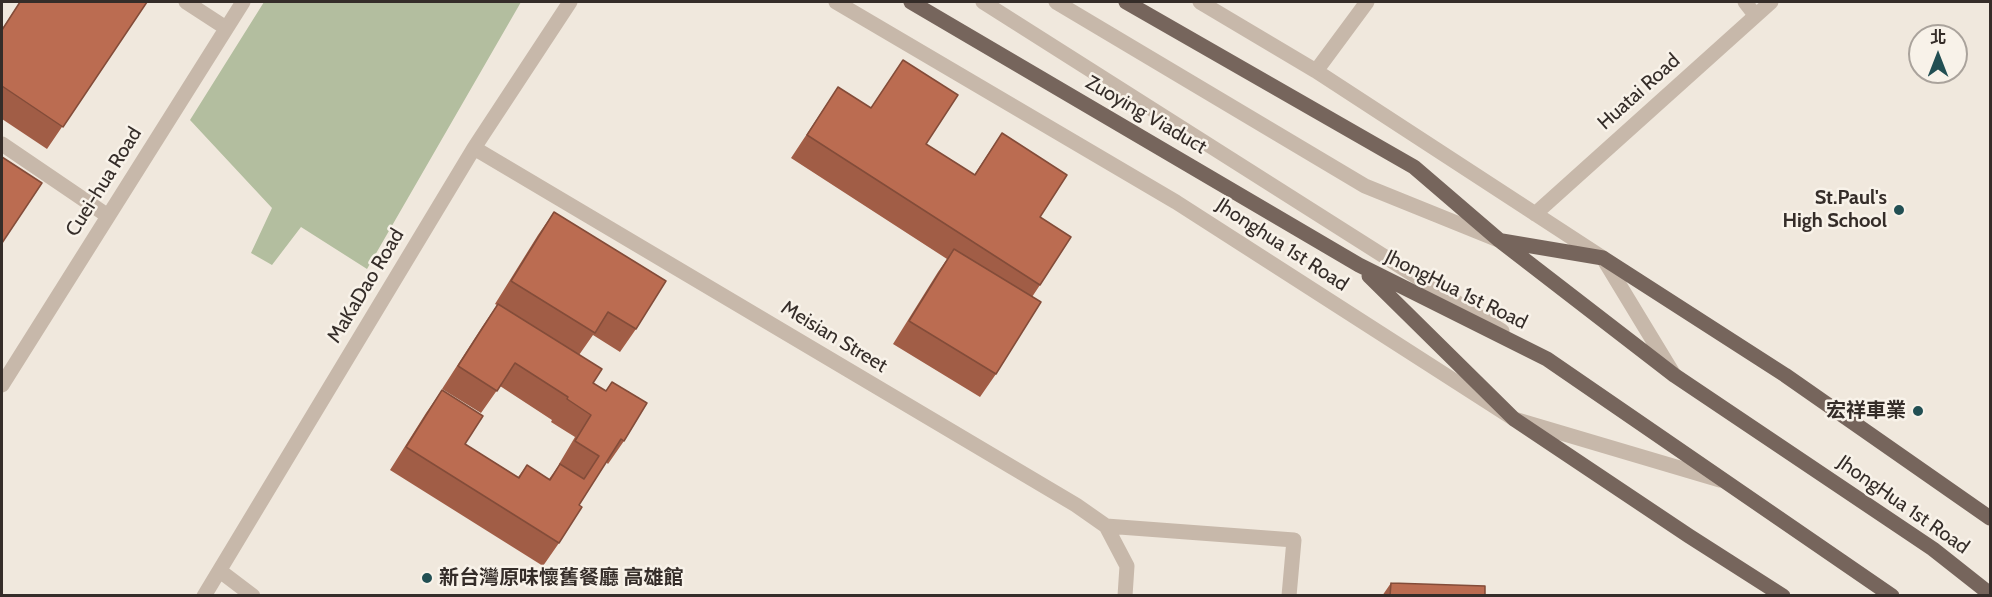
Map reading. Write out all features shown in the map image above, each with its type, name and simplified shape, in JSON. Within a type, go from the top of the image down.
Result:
[{"type":"main road","name":"Zuoying Viaduct","points":[[911,2],[1359,265]]},
{"type":"main road","name":"JhongHua 1st Road","points":[[1126,2],[1414,167],[1499,240],[1674,375],[1933,549],[1990,594]]},
{"type":"main road","name":"JhongHua 1st Road","points":[[1499,240],[1603,258],[1785,375],[1990,518]]},
{"type":"main road","name":"JhongHua 1st Road","points":[[1359,265],[1514,419],[1783,596]]},
{"type":"main road","name":"JhongHua 1st Road","points":[[1359,265],[1547,359],[1892,596]]},
{"type":"street","points":[[186,2],[226,28]]},
{"type":"street","name":"Cuei-hua Road","points":[[2,385],[243,2]]},
{"type":"street","name":"MaKaDao Road","points":[[204,596],[474,148],[570,2]]},
{"type":"street","name":"Jhonghua 1st Road","points":[[836,2],[1176,202],[1514,419],[1724,481]]},
{"type":"street","name":"Jhonghua 1st Road","points":[[983,2],[1547,359]]},
{"type":"street","points":[[1056,2],[1365,186],[1499,240]]},
{"type":"street","points":[[1200,2],[1316,71],[1603,258],[1674,375]]},
{"type":"street","points":[[1316,71],[1367,2]]},
{"type":"street","points":[[1745,2],[1755,15]]},
{"type":"street","name":"Huatai Road","points":[[1535,214],[1771,2]]},
{"type":"street","points":[[2,144],[108,216]]},
{"type":"street","name":"Meisian Street","points":[[474,148],[1076,505],[1106,526],[1127,566],[1125,596]]},
{"type":"street","points":[[1106,526],[1294,540],[1289,596]]},
{"type":"street","points":[[220,571],[253,596]]},
{"type":"green space","points":[[264,2],[521,2],[367,269],[301,227],[272,265],[251,253],[272,208],[190,120]]},
{"type":"building","points":[[20,2],[147,2],[63,127],[2,86],[2,30]]},
{"type":"building","points":[[903,60],[958,95],[926,144],[975,175],[1002,133],[1067,175],[1040,217],[1071,237],[1040,285],[807,135],[838,87],[871,108]]},
{"type":"building","points":[[2,157],[42,183],[2,243]]},
{"type":"building","points":[[554,212],[666,281],[636,329],[608,312],[595,333],[511,281]]},
{"type":"building","points":[[954,249],[1041,302],[996,374],[909,321]]},
{"type":"building","points":[[498,304],[602,369],[593,383],[606,391],[612,382],[647,403],[624,441],[621,439],[579,505],[582,507],[559,543],[406,447],[442,390],[483,416],[465,444],[519,478],[527,465],[550,480],[560,464],[584,479],[599,456],[575,441],[591,415],[567,399],[568,397],[515,363],[497,391],[458,366]]},
{"type":"building","points":[[1391,583],[1485,586],[1485,596],[1390,596]]},
{"type":"place","name":"St.Paul's High School","points":[[1899,210]]},
{"type":"place","name":"宏祥車業","points":[[1918,411]]},
{"type":"place","name":"新台灣原味懷舊餐廳 高雄館","points":[[427,578]]}]
